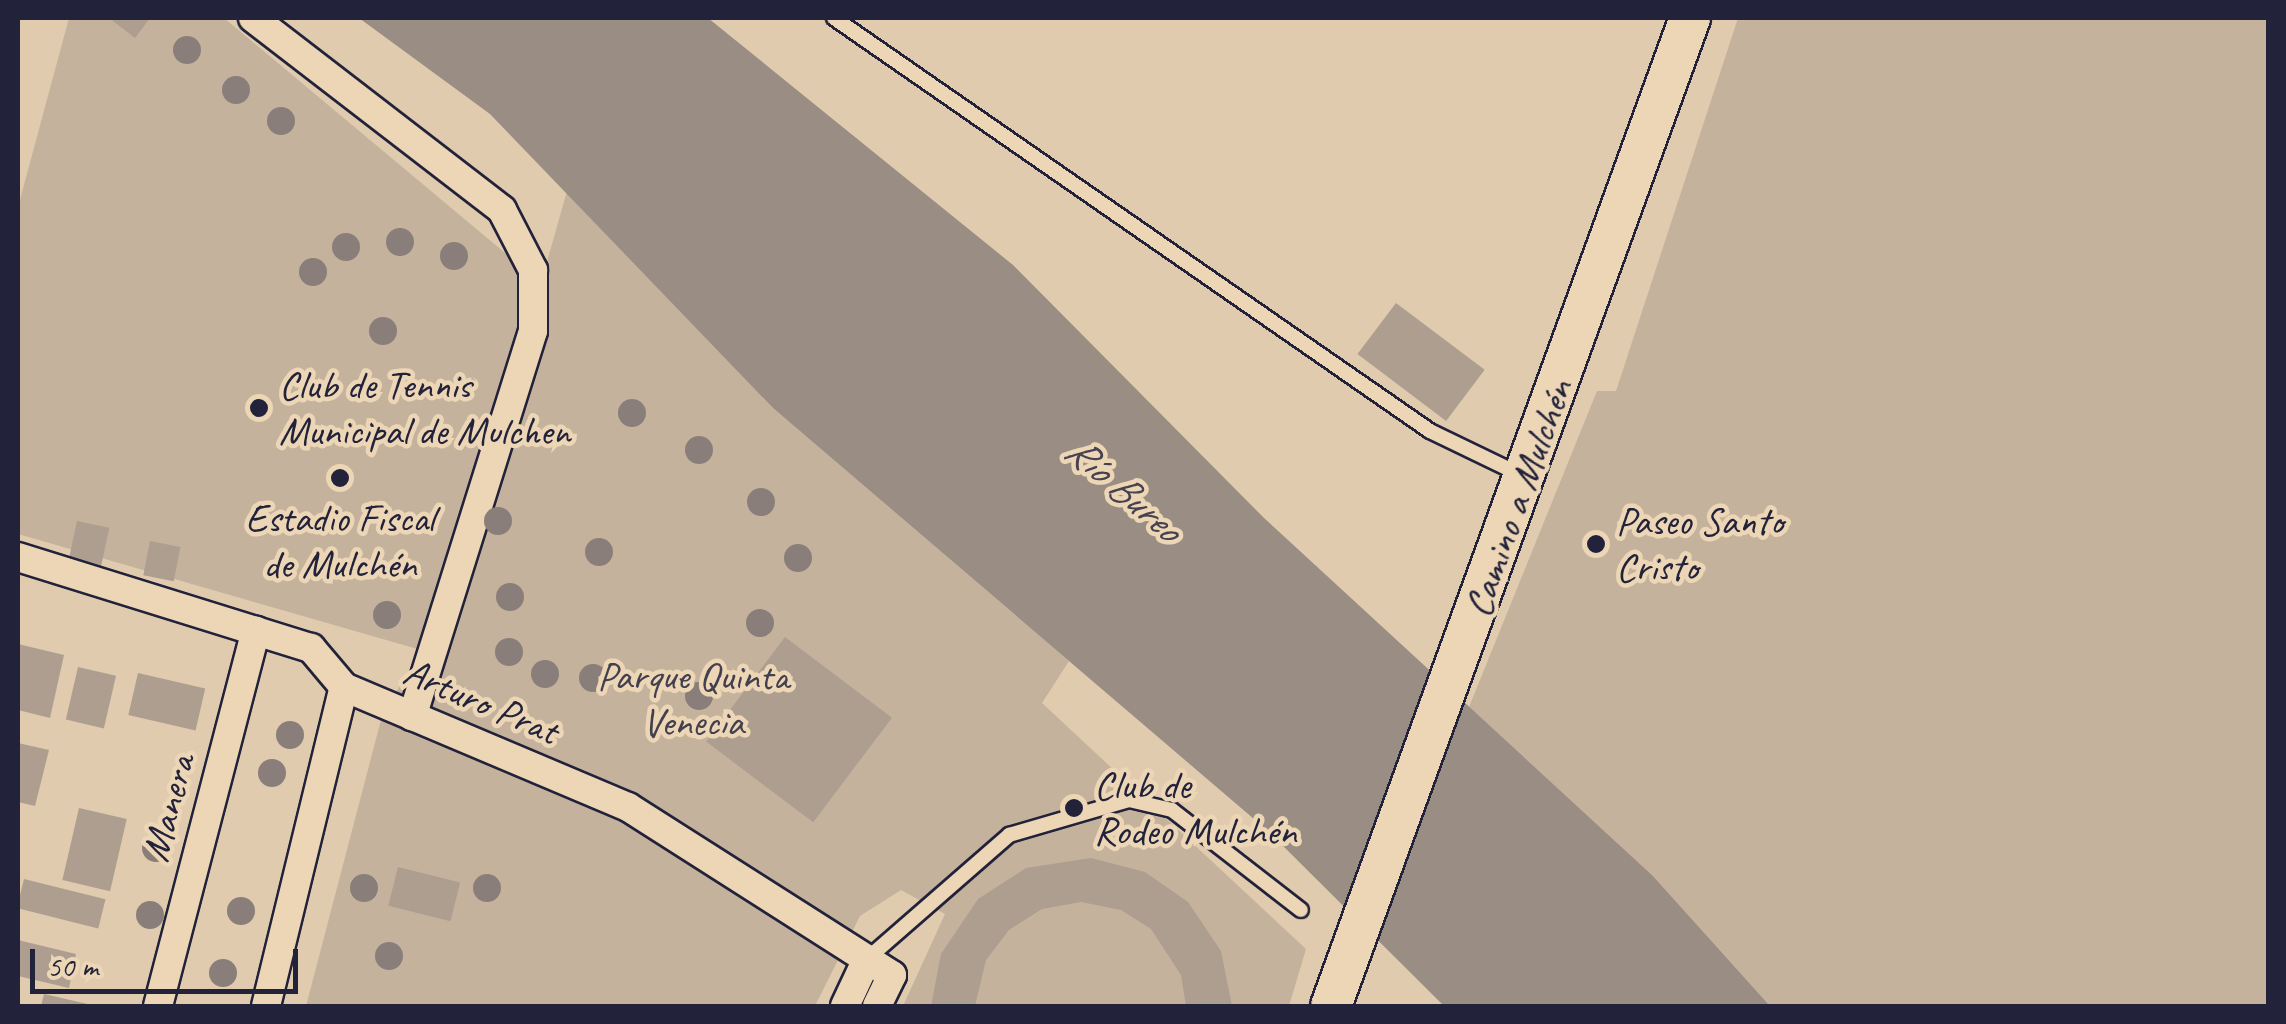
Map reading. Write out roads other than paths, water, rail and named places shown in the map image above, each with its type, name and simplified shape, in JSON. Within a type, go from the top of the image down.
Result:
[{"type":"main road","name":"Camino a Mulchén","points":[[1336,992],[1690,18]]},
{"type":"street","points":[[253,18],[502,210],[534,270],[533,331],[412,716]]},
{"type":"street","name":"Arturo Prat","points":[[18,557],[311,648],[344,686],[628,807],[892,974]]},
{"type":"street","name":"Manera","points":[[158,1006],[256,630]]},
{"type":"street","points":[[266,1006],[344,686]]},
{"type":"street","points":[[845,1006],[868,959]]},
{"type":"street","points":[[878,1006],[892,974]]},
{"type":"lane","points":[[834,18],[1430,430],[1526,478]]},
{"type":"lane","points":[[868,959],[899,939],[1009,834],[1129,800],[1172,810],[1301,910]]},
{"type":"lane","points":[[892,974],[899,939]]},
{"type":"water","name":"Río Bureo","points":[[359,18],[708,18],[1013,265],[1264,518],[1653,876],[1770,1006],[1444,1006],[1268,831],[773,408],[490,114]]},
{"type":"place","name":"Club de Tennis Municipal de Mulchen","points":[[259,408]]},
{"type":"place","name":"Estadio Fiscal de Mulchén","points":[[340,478]]},
{"type":"place","name":"Paseo Santo Cristo","points":[[1596,544]]},
{"type":"place","name":"Club de Rodeo Mulchén","points":[[1074,808]]},
{"type":"park label","name":"Parque Quinta Venecia","points":[[693,699]]}]
